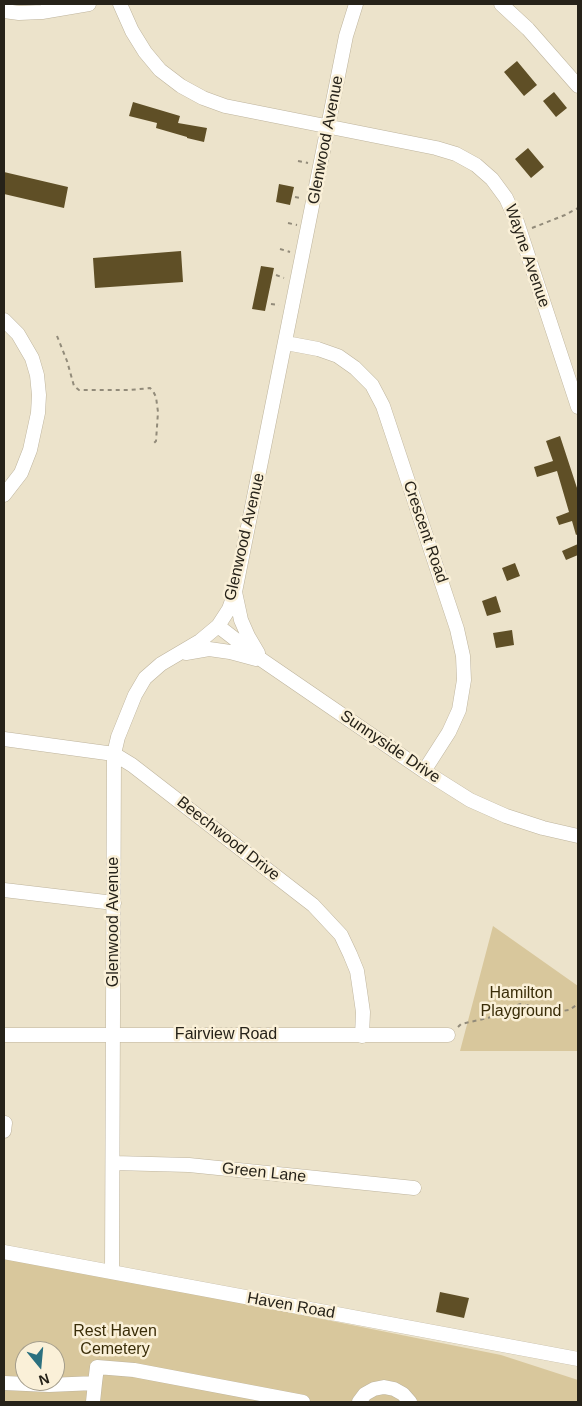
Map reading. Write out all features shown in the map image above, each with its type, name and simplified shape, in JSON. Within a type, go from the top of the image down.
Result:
[{"type":"street","points":[[4,11],[19,13],[42,12],[64,10],[90,4]]},
{"type":"street","name":"Wayne Avenue","points":[[120,4],[132,31],[145,52],[160,70],[181,86],[203,98],[225,106],[436,148],[456,154],[476,165],[492,179],[506,198],[520,232],[578,407]]},
{"type":"street","name":"Glenwood Avenue","points":[[112,1272],[114,1163],[114,754],[121,728],[135,695],[145,678],[161,664],[200,641],[218,626],[229,609],[236,592],[346,36],[356,4]]},
{"type":"street","points":[[501,4],[528,29],[578,86]]},
{"type":"street","points":[[4,320],[18,334],[32,358],[37,375],[39,395],[38,413],[30,450],[21,473],[4,495]]},
{"type":"street","name":"Crescent Road","points":[[286,343],[318,349],[338,356],[355,368],[372,385],[382,406],[457,629],[464,680],[459,710],[449,732],[424,771]]},
{"type":"street","points":[[236,592],[241,620],[262,660]]},
{"type":"street","name":"Sunnyside Drive","points":[[218,626],[262,660],[424,771],[470,800],[506,816],[543,828],[578,836]]},
{"type":"street","points":[[178,654],[209,650],[230,652],[262,660]]},
{"type":"street","name":"Beechwood Drive","points":[[4,739],[114,754],[140,771],[305,899],[327,919],[340,935],[350,954],[357,971],[363,1012],[362,1036]]},
{"type":"street","points":[[4,890],[114,904]]},
{"type":"street","name":"Fairview Road","points":[[4,1034],[448,1035]]},
{"type":"street","name":"Green Lane","points":[[114,1163],[189,1165],[414,1188]]},
{"type":"street","name":"Haven Road","points":[[4,1252],[578,1359]]},
{"type":"street","points":[[92,1402],[97,1367],[134,1370],[303,1402]]},
{"type":"street","points":[[4,1383],[95,1383]]},
{"type":"street","points":[[359,1402],[365,1394],[374,1389],[384,1387],[394,1389],[403,1394],[410,1402]]},
{"type":"path","points":[[298,161],[312,164]]},
{"type":"path","points":[[520,232],[578,208]]},
{"type":"path","points":[[288,223],[299,226]]},
{"type":"path","points":[[280,249],[295,252]]},
{"type":"path","points":[[276,275],[289,279]]},
{"type":"path","points":[[271,304],[284,306]]},
{"type":"path","points":[[57,336],[74,386],[79,390],[150,388],[153,391],[156,397],[158,412],[156,441],[153,444]]},
{"type":"path","points":[[448,1035],[462,1024],[488,1018],[520,1004],[562,1011],[569,1010],[578,1004]]},
{"type":"green space","name":"Hamilton Playground","points":[[493,926],[578,986],[578,1051],[460,1051]]},
{"type":"green space","name":"Rest Haven Cemetery","points":[[4,1258],[501,1355],[578,1380],[578,1402],[4,1402]]},
{"type":"building","points":[[517,61],[537,85],[524,96],[504,72]]},
{"type":"building","points":[[554,92],[567,108],[556,117],[543,101]]},
{"type":"building","points":[[133,102],[180,116],[178,123],[207,128],[204,142],[156,128],[157,123],[129,116]]},
{"type":"building","points":[[528,148],[544,167],[531,178],[515,159]]},
{"type":"building","points":[[4,172],[68,187],[64,208],[4,194]]},
{"type":"building","points":[[279,184],[294,187],[290,205],[276,202]]},
{"type":"building","points":[[181,251],[183,282],[95,288],[93,258]]},
{"type":"building","points":[[261,266],[274,268],[265,311],[252,309]]},
{"type":"building","points":[[560,436],[578,491],[578,534],[576,535],[572,521],[559,525],[556,517],[569,512],[557,471],[537,477],[534,467],[553,461],[546,441]]},
{"type":"building","points":[[578,544],[578,555],[566,560],[562,551]]},
{"type":"building","points":[[515,563],[520,576],[507,581],[502,568]]},
{"type":"building","points":[[496,596],[501,612],[487,616],[482,601]]},
{"type":"building","points":[[512,630],[514,645],[496,648],[493,633]]},
{"type":"building","points":[[440,1292],[469,1298],[464,1318],[436,1312]]}]
